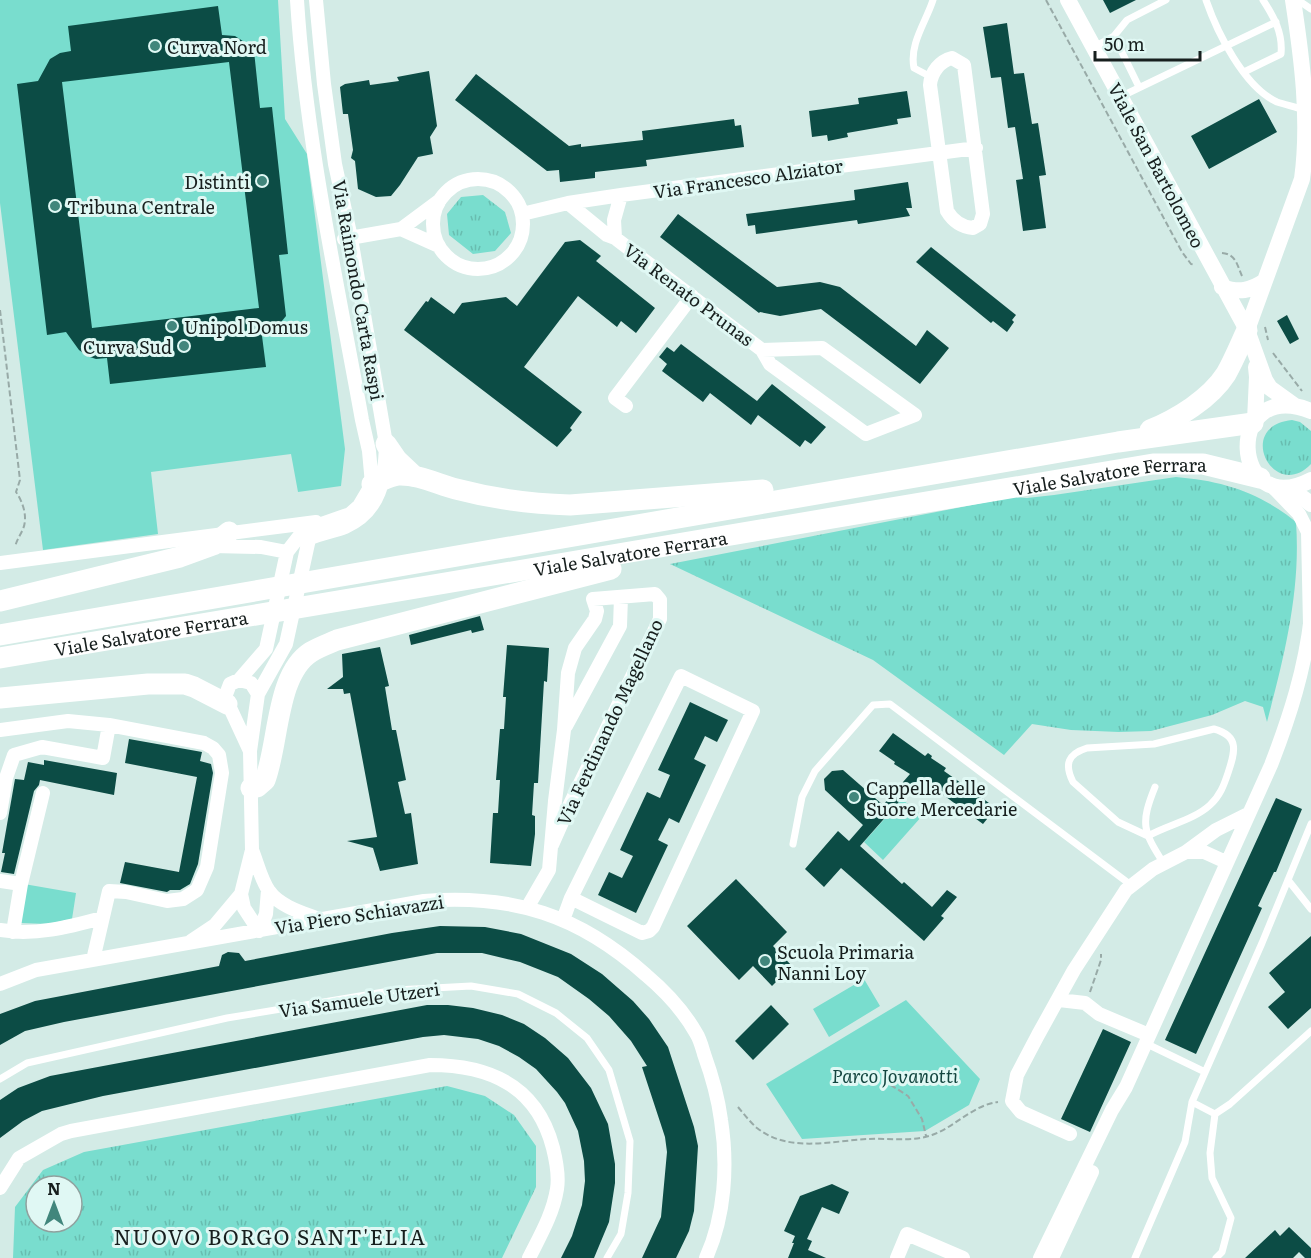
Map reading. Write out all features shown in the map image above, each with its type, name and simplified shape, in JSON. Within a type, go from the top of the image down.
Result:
[{"type":"highway","points":[[1119,442],[1188,411],[1225,376],[1247,330]]},
{"type":"highway","name":"Viale Salvatore Ferrara","points":[[0,635],[782,499],[1119,442],[1254,422]]},
{"type":"highway","points":[[386,444],[397,460],[414,476]]},
{"type":"highway","name":"Viale Salvatore Ferrara","points":[[0,658],[427,585],[680,546],[1153,464],[1203,464],[1265,481]]},
{"type":"highway","points":[[377,482],[396,475],[414,476],[456,489],[507,500],[542,504],[763,490],[782,499]]},
{"type":"highway","points":[[0,601],[180,557],[209,546],[229,532]]},
{"type":"highway","points":[[251,788],[257,787],[265,780],[287,685],[295,670],[310,653],[337,640],[666,554],[680,546]]},
{"type":"highway","points":[[0,698],[148,684],[184,684],[228,706]]},
{"type":"street","name":"Via Raimondo Carta Raspi","points":[[297,0],[308,111],[362,420],[377,482]]},
{"type":"street","name":"Via Raimondo Carta Raspi","points":[[307,535],[356,522],[374,503],[386,444],[333,146],[316,0]]},
{"type":"street","name":"Viale San Bartolomeo","points":[[1068,0],[1222,287],[1247,330],[1265,350],[1264,380],[1270,388],[1304,404]]},
{"type":"street","points":[[1247,330],[1302,179],[1305,157],[1304,110],[1300,44],[1293,0]]},
{"type":"street","points":[[952,58],[964,65],[976,148],[983,214],[980,224],[973,228],[964,227],[947,211],[930,85],[931,77],[945,59],[952,58]]},
{"type":"street","name":"Via Francesco Alziator","points":[[522,214],[568,203],[621,195],[976,148]]},
{"type":"street","points":[[330,240],[401,230],[449,190],[470,180],[493,182],[512,194],[522,214],[523,225],[517,247],[502,262],[492,267],[481,269],[459,265],[450,259],[439,246],[434,230],[433,219],[442,198]]},
{"type":"street","name":"Via Renato Prunas","points":[[615,238],[614,220],[621,195]]},
{"type":"street","name":"Via Renato Prunas","points":[[568,203],[607,235],[615,238],[762,350],[770,364],[866,434],[915,415],[822,348],[762,350]]},
{"type":"street","points":[[1294,205],[1311,203]]},
{"type":"street","points":[[401,230],[439,246]]},
{"type":"street","points":[[1222,287],[1244,291],[1255,288],[1265,281]]},
{"type":"street","points":[[626,406],[615,398],[692,296]]},
{"type":"street","name":"Viale San Bartolomeo","points":[[1265,350],[1257,377],[1254,422],[1247,442],[1249,462],[1265,481]]},
{"type":"street","points":[[1254,422],[1271,408],[1304,404]]},
{"type":"street","points":[[1289,488],[1311,480]]},
{"type":"street","points":[[1265,481],[1289,488],[1311,504]]},
{"type":"street","points":[[1040,1258],[1112,1110],[1126,1087],[1271,765],[1290,717],[1300,679],[1310,622],[1308,532],[1299,514],[1265,481]]},
{"type":"street","name":"Via Raimondo Carta Raspi","points":[[307,535],[325,522],[350,514],[377,482]]},
{"type":"street","points":[[0,563],[312,521],[325,522]]},
{"type":"street","points":[[290,524],[307,535]]},
{"type":"street","points":[[250,751],[228,706],[225,697],[226,690],[230,684],[239,680],[266,649],[288,552],[307,535]]},
{"type":"street","points":[[228,706],[236,712],[244,713],[253,709],[286,644],[307,535]]},
{"type":"street","points":[[152,544],[261,547],[288,552]]},
{"type":"street","name":"Via Ferdinando Magellano","points":[[527,908],[549,870],[564,730],[567,673],[575,648],[596,619],[597,611],[592,599],[655,594],[660,600],[660,618],[552,845]]},
{"type":"street","points":[[564,730],[620,626],[621,597]]},
{"type":"street","points":[[563,920],[572,897],[681,676],[753,711],[653,927],[642,933],[572,897]]},
{"type":"street","points":[[188,944],[215,925],[241,894],[252,850],[250,751],[258,698],[251,683],[239,680]]},
{"type":"street","points":[[0,730],[68,721],[109,725],[204,743],[219,755],[222,773],[207,867],[197,890],[183,899],[167,900],[109,891],[93,960]]},
{"type":"street","points":[[0,813],[6,778],[14,754],[42,747],[103,758],[109,725]]},
{"type":"street","points":[[43,793],[21,884],[6,931],[24,933],[68,927],[102,918]]},
{"type":"street","points":[[1070,1134],[1021,1112],[1012,1101],[1017,1076],[1074,970],[1131,885],[1186,852],[1216,830],[1248,814]]},
{"type":"street","points":[[252,850],[268,890],[277,899],[298,911],[321,920]]},
{"type":"street","points":[[1186,852],[1204,852],[1226,862]]},
{"type":"street","points":[[0,881],[21,884]]},
{"type":"street","points":[[259,931],[266,914],[268,890]]},
{"type":"street","points":[[241,894],[244,908],[259,931]]},
{"type":"street","name":"Via Piero Schiavazzi","points":[[0,984],[36,970],[424,901],[449,899],[507,903],[574,924],[621,952],[669,995],[697,1034],[717,1089],[726,1150],[723,1190],[716,1230],[706,1258]]},
{"type":"street","points":[[1059,1000],[1085,1003],[1099,1014],[1147,1039]]},
{"type":"street","points":[[0,1188],[19,1158],[61,1134],[71,1131],[422,1066],[455,1065],[476,1068],[513,1086],[527,1098],[549,1132],[554,1153],[557,1187],[551,1210],[530,1258]]},
{"type":"street","points":[[1052,1258],[1120,1113],[1126,1087]]},
{"type":"street","points":[[897,1258],[907,1234],[963,1258]]},
{"type":"lane","points":[[931,77],[914,68],[913,61],[914,45],[933,0]]},
{"type":"lane","points":[[1094,47],[1114,36],[1127,20],[1166,0]]},
{"type":"lane","points":[[1206,0],[1210,14],[1227,45],[1253,84],[1276,101],[1304,110]]},
{"type":"lane","points":[[1244,72],[1281,54],[1282,42],[1276,22],[1263,0]]},
{"type":"lane","points":[[1298,0],[1311,9]]},
{"type":"lane","points":[[1120,97],[1276,22]]},
{"type":"lane","points":[[1114,36],[1139,87]]},
{"type":"lane","points":[[793,844],[802,797],[815,771],[873,705],[890,705],[1131,885]]},
{"type":"lane","points":[[1214,729],[1224,731],[1233,743],[1234,750],[1219,796],[1209,806],[1148,836],[1118,822],[1073,782],[1069,774],[1071,756],[1087,748],[1154,744],[1214,729]]},
{"type":"lane","points":[[1155,788],[1145,812],[1148,836],[1164,864]]},
{"type":"lane","points":[[1135,1258],[1185,1142],[1192,1102],[1311,825]]},
{"type":"lane","points":[[1288,880],[1311,909]]},
{"type":"lane","name":"Via Samuele Utzeri","points":[[0,1079],[27,1063],[38,1060],[227,1018],[385,992],[471,986],[518,994],[556,1013],[587,1038],[609,1070],[630,1141],[628,1193],[621,1234],[607,1258]]},
{"type":"lane","points":[[1216,1258],[1222,1252],[1231,1218],[1212,1178],[1210,1153],[1215,1114],[1230,1104],[1311,1031]]},
{"type":"lane","points":[[1147,1039],[1205,1072]]},
{"type":"lane","points":[[1192,1102],[1215,1114]]},
{"type":"path","points":[[1046,0],[1182,252],[1191,264],[1200,264]]},
{"type":"path","points":[[1221,254],[1230,254],[1234,258],[1244,279]]},
{"type":"path","points":[[0,310],[20,480],[16,492],[23,502],[24,517],[24,525],[17,537],[14,553]]},
{"type":"path","points":[[1264,318],[1265,350],[1304,404]]},
{"type":"path","points":[[1085,1003],[1101,960],[1102,927]]},
{"type":"path","points":[[883,1080],[908,1096],[922,1119],[926,1136]]},
{"type":"path","points":[[738,1107],[756,1127],[772,1137],[797,1144],[869,1139],[913,1139],[933,1135],[987,1104],[1012,1101]]},
{"type":"green space","name":"Unipol Domus","points":[[0,0],[278,0],[285,119],[307,154],[345,449],[341,486],[298,492],[291,454],[151,472],[158,534],[43,550],[0,203]]},
{"type":"green space","points":[[483,195],[505,212],[511,233],[495,251],[473,254],[449,235],[447,214],[461,197]]},
{"type":"green space","points":[[1292,420],[1300,422],[1311,431],[1311,464],[1297,474],[1284,474],[1273,469],[1266,459],[1263,447],[1265,435],[1275,425]]},
{"type":"green space","points":[[1176,477],[1225,485],[1240,490],[1268,503],[1296,522],[1294,598],[1285,648],[1267,722],[1263,707],[1245,701],[1212,715],[1151,731],[1071,730],[1032,724],[1004,755],[873,660],[670,564],[1013,497],[1054,495]]},
{"type":"green space","points":[[902,799],[922,816],[883,860],[864,842]]},
{"type":"green space","points":[[24,884],[76,893],[72,919],[48,924],[21,923]]},
{"type":"green space","points":[[864,979],[880,1006],[829,1037],[813,1009]]},
{"type":"green space","name":"Parco Jovanotti","points":[[906,1000],[980,1079],[969,1105],[925,1131],[802,1139],[766,1084]]},
{"type":"green space","points":[[447,1086],[485,1096],[514,1115],[536,1146],[536,1187],[502,1258],[13,1258],[15,1207],[24,1195],[24,1234],[84,1234],[84,1174],[40,1174],[43,1170],[84,1152]]},
{"type":"building","points":[[1103,0],[1136,0],[1110,13]]},
{"type":"building","points":[[218,6],[222,35],[235,36],[254,51],[260,108],[272,107],[288,254],[279,255],[286,316],[273,332],[262,336],[266,367],[110,384],[107,358],[96,359],[87,356],[79,350],[66,332],[47,335],[17,84],[38,81],[50,59],[60,53],[71,51],[68,26]],"holes":[[[229,62],[259,308],[92,328],[62,82]]]},
{"type":"building","points":[[1007,23],[1014,74],[1024,73],[1032,124],[1038,123],[1046,175],[1039,176],[1046,228],[1023,231],[1016,180],[1023,179],[1015,127],[1008,128],[1001,77],[991,78],[983,27]]},
{"type":"building","points":[[429,71],[437,126],[430,137],[433,154],[418,157],[391,196],[376,197],[358,189],[355,161],[351,158],[353,150],[348,114],[343,114],[340,87],[369,80],[370,85],[399,81],[397,77]]},
{"type":"building","points":[[476,74],[569,146],[581,144],[581,147],[643,140],[642,131],[734,119],[735,126],[741,125],[744,147],[646,160],[647,166],[595,172],[595,178],[560,182],[559,170],[547,171],[455,100]]},
{"type":"building","points":[[907,91],[911,117],[897,119],[898,124],[847,133],[848,137],[828,141],[827,135],[812,137],[809,111],[859,104],[858,98]]},
{"type":"building","points":[[1259,99],[1277,132],[1209,169],[1191,136]]},
{"type":"building","points":[[908,182],[912,208],[906,208],[910,216],[858,224],[857,220],[756,234],[755,225],[748,226],[746,214],[855,200],[854,190]]},
{"type":"building","points":[[678,214],[777,287],[820,282],[840,287],[916,346],[927,330],[949,348],[920,384],[821,309],[780,316],[759,313],[660,237]]},
{"type":"building","points":[[580,240],[601,256],[596,261],[655,308],[636,333],[621,321],[617,327],[578,296],[524,367],[582,412],[570,428],[572,430],[557,447],[404,330],[431,297],[454,314],[462,303],[506,297],[517,306],[565,242]]},
{"type":"building","points":[[931,247],[1016,315],[1007,332],[993,321],[991,323],[916,262]]},
{"type":"building","points":[[1287,315],[1299,339],[1290,344],[1277,321]]},
{"type":"building","points":[[681,344],[757,401],[772,384],[826,427],[811,444],[805,440],[800,447],[758,415],[751,425],[710,393],[703,402],[662,371],[667,364],[659,357],[667,347],[674,352]]},
{"type":"building","points":[[480,616],[484,630],[472,633],[471,630],[411,645],[409,635]]},
{"type":"building","points":[[507,645],[549,648],[547,682],[544,681],[538,783],[534,783],[532,815],[535,816],[535,834],[531,866],[490,863],[493,813],[498,813],[500,780],[496,780],[500,729],[504,729],[506,697],[503,697]]},
{"type":"building","points":[[380,647],[389,686],[385,687],[392,730],[396,730],[406,780],[398,782],[405,814],[411,813],[418,864],[380,871],[373,848],[347,841],[377,837],[350,693],[344,694],[343,689],[327,689],[343,677],[342,654]]},
{"type":"building","points":[[690,702],[728,720],[717,742],[705,736],[694,759],[706,765],[679,823],[669,818],[658,840],[668,845],[636,913],[598,895],[609,872],[622,878],[633,856],[620,850],[647,792],[660,798],[670,775],[658,770]]},
{"type":"building","points":[[893,733],[925,756],[928,753],[932,756],[931,758],[946,768],[944,771],[996,808],[983,824],[920,778],[860,846],[902,884],[904,882],[932,907],[947,890],[957,897],[941,916],[944,918],[924,941],[841,868],[824,887],[805,869],[838,831],[849,841],[863,825],[825,790],[824,779],[832,771],[843,770],[883,805],[910,774],[879,751]]},
{"type":"building","points":[[129,739],[202,752],[200,761],[211,764],[213,773],[198,864],[190,884],[180,890],[167,892],[120,883],[125,862],[179,872],[197,777],[125,763]]},
{"type":"building","points":[[44,760],[117,773],[114,795],[40,780],[34,791],[14,874],[1,872],[5,853],[2,853],[15,779],[24,780],[28,762],[44,765]]},
{"type":"building","points":[[1276,798],[1302,809],[1276,872],[1258,906],[1262,908],[1196,1054],[1165,1040]]},
{"type":"building","points":[[736,879],[787,932],[773,946],[792,966],[772,986],[753,966],[739,980],[687,926]]},
{"type":"building","points":[[440,926],[485,927],[521,934],[571,954],[602,974],[633,1001],[649,1019],[668,1047],[698,1146],[694,1211],[689,1231],[676,1258],[642,1258],[661,1217],[667,1152],[665,1137],[642,1067],[647,1066],[631,1041],[609,1016],[589,999],[558,977],[520,962],[482,953],[437,953],[64,1022],[25,1031],[0,1045],[0,1014],[35,1001],[219,966],[222,955],[228,952],[239,953],[245,961]]},
{"type":"building","points":[[1311,936],[1311,1008],[1288,1029],[1268,1007],[1285,992],[1269,973]]},
{"type":"building","points":[[427,1005],[473,1008],[502,1015],[524,1024],[568,1058],[591,1088],[608,1124],[615,1164],[615,1183],[609,1222],[594,1258],[561,1258],[572,1236],[582,1205],[585,1181],[578,1131],[565,1103],[536,1069],[499,1046],[478,1039],[444,1035],[423,1037],[103,1096],[42,1111],[23,1121],[0,1138],[0,1100],[18,1088],[50,1076]]},
{"type":"building","points":[[771,1005],[789,1024],[753,1060],[735,1041]]},
{"type":"building","points":[[1103,1029],[1131,1042],[1090,1132],[1061,1119]]},
{"type":"building","points":[[832,1184],[849,1192],[839,1214],[822,1207],[807,1239],[812,1241],[808,1250],[826,1258],[788,1258],[795,1236],[784,1231],[800,1196]]},
{"type":"building","points":[[1289,1227],[1311,1248],[1311,1258],[1305,1258],[1299,1252],[1293,1258],[1245,1258],[1275,1230],[1280,1236]]},
{"type":"place","name":"Curva Nord","points":[[155,46]]},
{"type":"place","name":"Distinti","points":[[262,181]]},
{"type":"place","name":"Tribuna Centrale","points":[[55,206]]},
{"type":"place","name":"Unipol Domus","points":[[172,326]]},
{"type":"place","name":"Curva Sud","points":[[184,346]]},
{"type":"place","name":"Cappella delle Suore Mercedarie","points":[[854,797]]},
{"type":"place","name":"Scuola Primaria Nanni Loy","points":[[765,961]]},
{"type":"district","name":"NUOVO BORGO SANT'ELIA","points":[[270,1235]]}]
